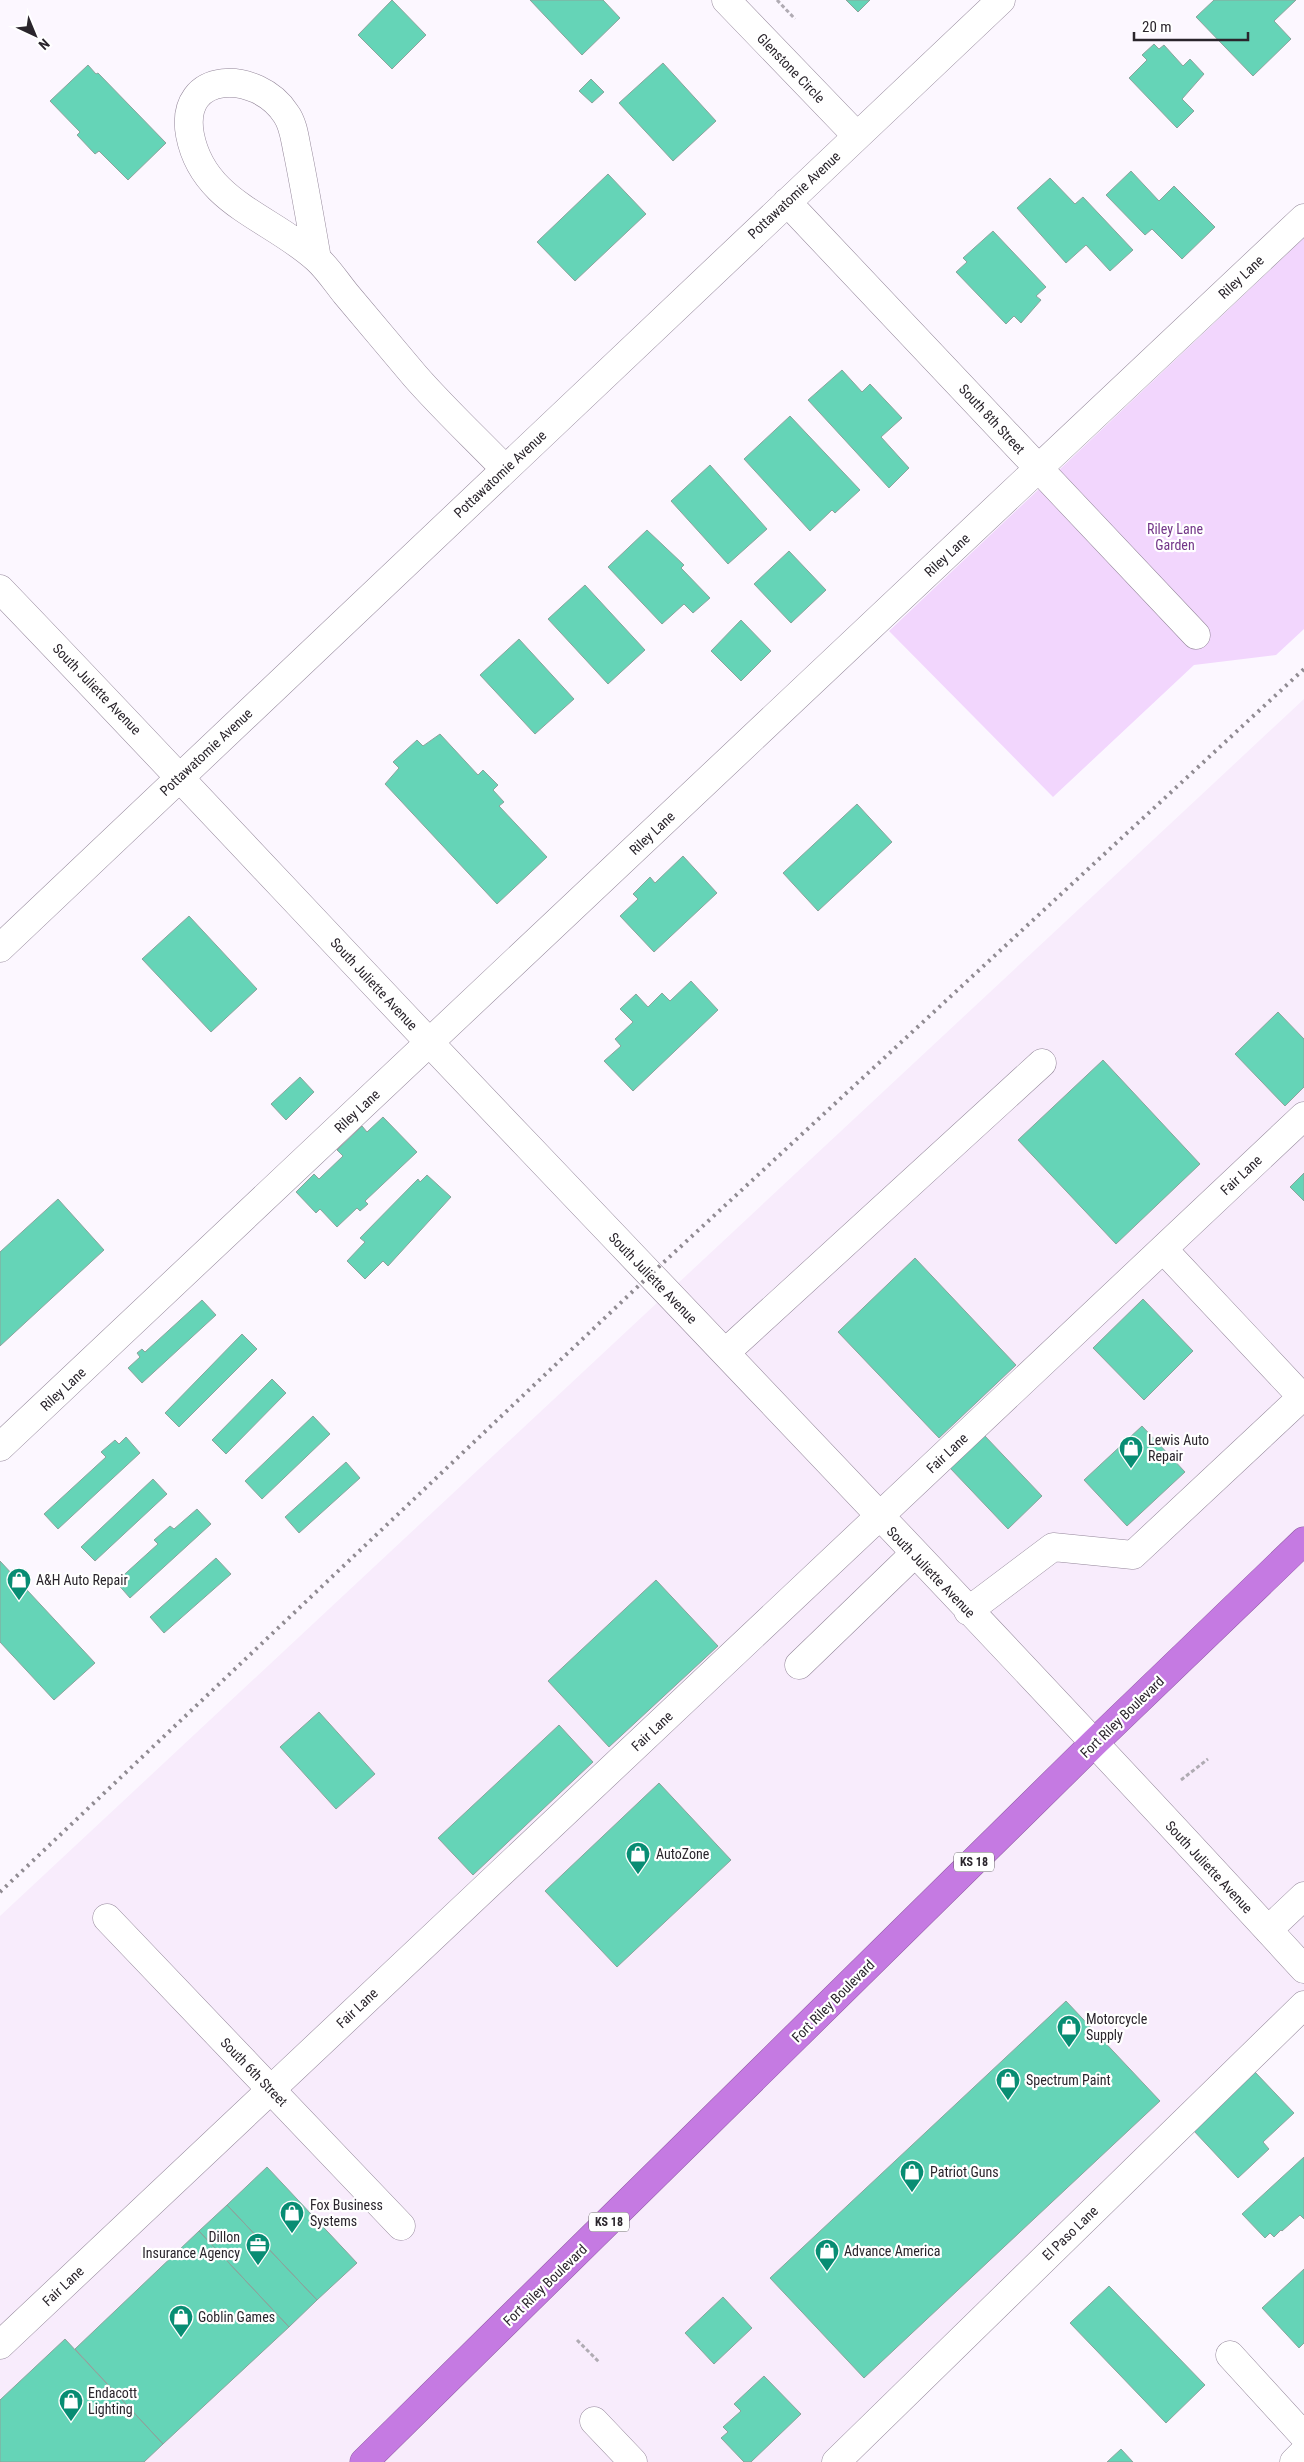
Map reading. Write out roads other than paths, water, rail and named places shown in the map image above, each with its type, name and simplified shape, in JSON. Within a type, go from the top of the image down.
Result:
[{"type":"highway","name":"Fort Riley Boulevard","points":[[364,2462],[1094,1743],[1304,1541]]},
{"type":"street","name":"Glenstone Circle","points":[[726,0],[857,136]]},
{"type":"street","name":"Pottawatomie Avenue","points":[[0,948],[1001,0]]},
{"type":"street","points":[[317,259],[293,130],[286,114],[270,97],[246,84],[228,81],[210,85],[192,104],[188,125],[194,152],[206,176],[232,200],[317,259],[416,377],[505,469]]},
{"type":"street","name":"South 8th Street","points":[[787,202],[1196,635]]},
{"type":"street","name":"Riley Lane","points":[[0,1447],[1304,218]]},
{"type":"street","name":"South Juliette Avenue","points":[[0,589],[180,777],[429,1043],[726,1352],[1304,1969]]},
{"type":"street","points":[[726,1352],[1042,1063]]},
{"type":"street","name":"Fair Lane","points":[[0,2345],[1304,1116]]},
{"type":"street","points":[[968,1611],[1052,1548],[1133,1555],[1302,1397],[1163,1249]]},
{"type":"street","points":[[799,1665],[914,1554]]},
{"type":"street","points":[[1268,1930],[1304,1896]]},
{"type":"street","name":"South 6th Street","points":[[107,1918],[401,2226]]},
{"type":"street","name":"El Paso Lane","points":[[836,2462],[1304,2005]]},
{"type":"street","points":[[1230,2355],[1304,2436]]},
{"type":"street","points":[[594,2421],[633,2462]]},
{"type":"street","points":[[1294,2462],[1304,2452]]},
{"type":"railway","points":[[0,1892],[650,1275],[1304,669]]},
{"type":"place","name":"Lewis Auto Repair","points":[[1131,1469]]},
{"type":"place","name":"A&H Auto Repair","points":[[19,1601]]},
{"type":"place","name":"AutoZone","points":[[638,1875]]},
{"type":"place","name":"Motorcycle Supply","points":[[1069,2048]]},
{"type":"place","name":"Spectrum Paint","points":[[1008,2101]]},
{"type":"place","name":"Patriot Guns","points":[[912,2193]]},
{"type":"place","name":"Fox Business Systems","points":[[292,2234]]},
{"type":"place","name":"Dillon Insurance Agency","points":[[258,2266]]},
{"type":"place","name":"Advance America","points":[[827,2272]]},
{"type":"place","name":"Goblin Games","points":[[181,2338]]},
{"type":"place","name":"Endacott Lighting","points":[[71,2422]]},
{"type":"park label","name":"Riley Lane Garden","points":[[1175,538]]}]
